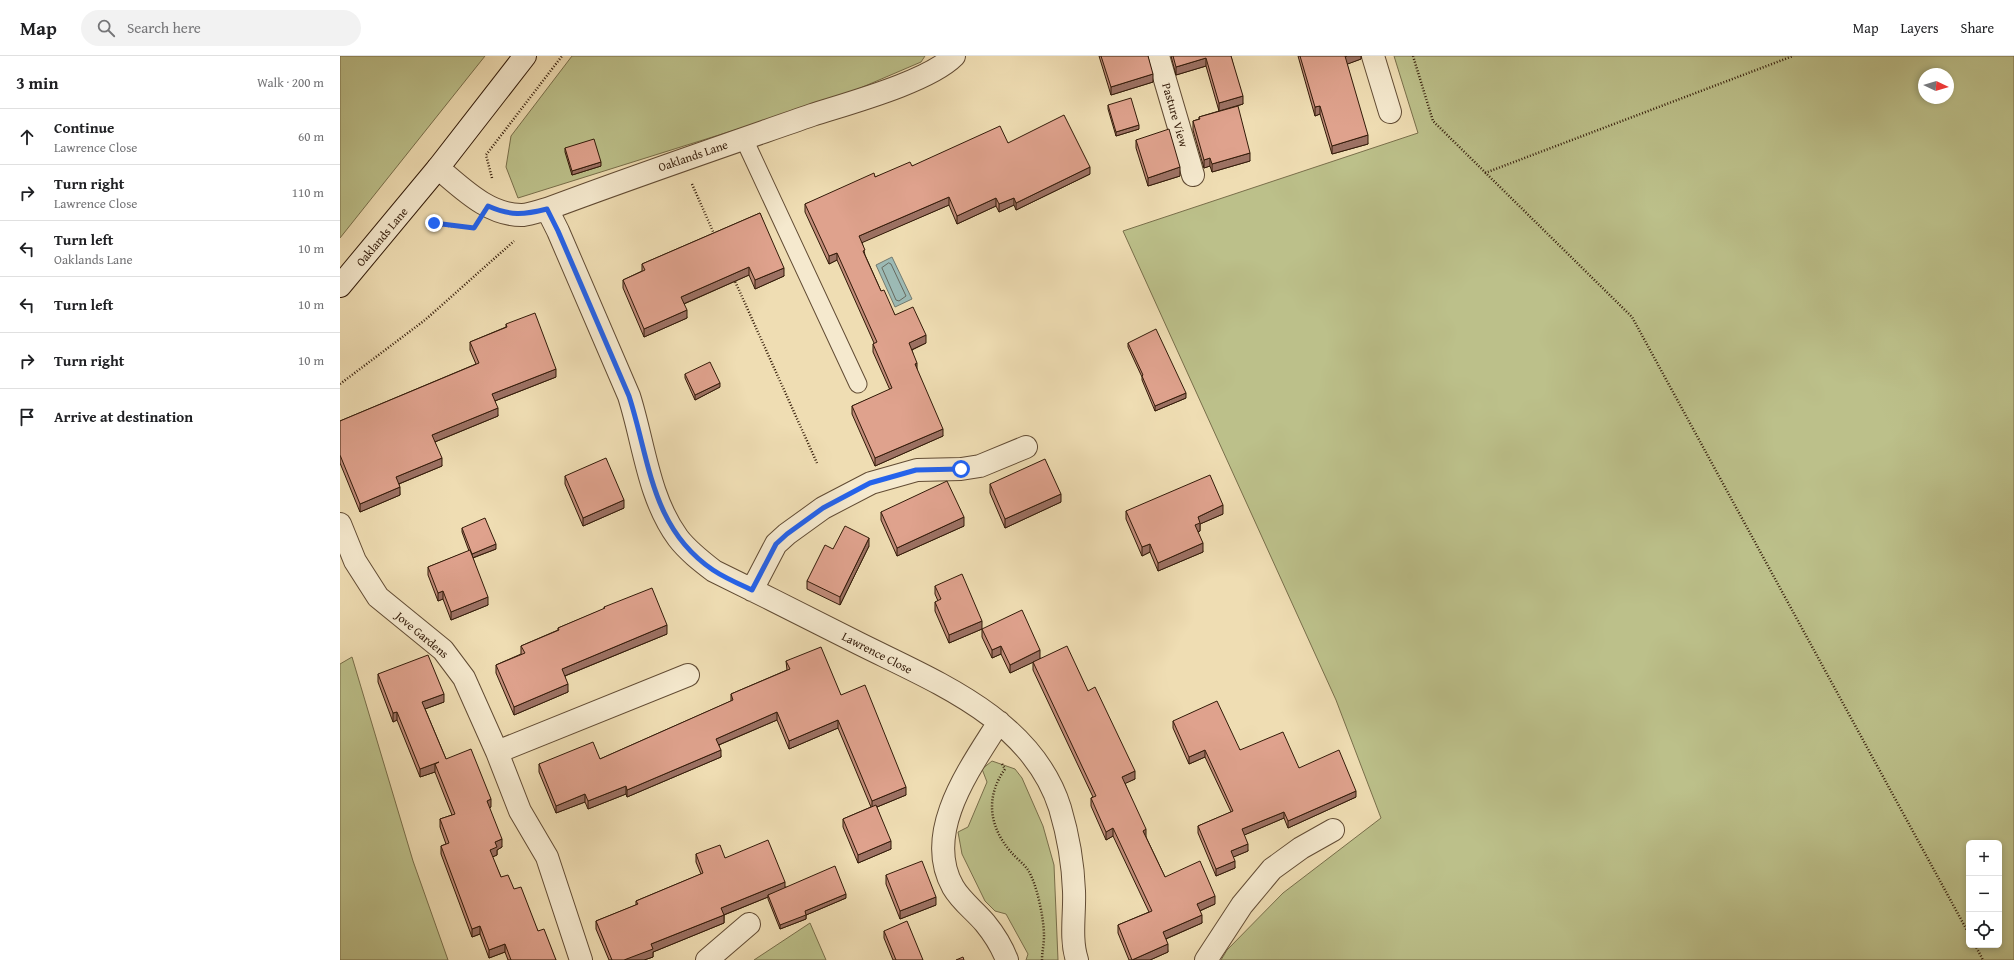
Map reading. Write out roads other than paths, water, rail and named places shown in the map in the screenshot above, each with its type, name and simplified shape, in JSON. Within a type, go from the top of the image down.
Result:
[{"type":"street","name":"Oaklands Lane","points":[[340,286],[438,168],[525,56]]},
{"type":"street","name":"Oaklands Lane","points":[[438,168],[488,206],[505,213],[519,215],[547,209],[681,160],[887,90],[946,64],[954,56]]},
{"type":"street","name":"Pasture View","points":[[1158,56],[1193,174]]},
{"type":"street","points":[[1373,56],[1390,112]]},
{"type":"street","name":"Lawrence Close","points":[[547,209],[558,231],[629,396],[638,423],[647,466],[668,522],[678,538],[691,553],[714,571],[959,694],[999,722],[1039,764],[1059,806],[1072,860],[1074,943],[1077,960]]},
{"type":"street","points":[[752,590],[776,544],[787,534],[823,508],[870,483],[916,470],[961,469],[980,466],[1026,447]]},
{"type":"street","name":"Jove Gardens","points":[[340,524],[355,561],[378,597],[433,642],[454,663],[473,695],[520,811],[546,857],[581,960]]},
{"type":"street","points":[[497,752],[688,675]]},
{"type":"street","points":[[999,722],[954,797],[942,843],[945,868],[953,887],[965,903],[986,923],[1007,960]]},
{"type":"street","points":[[1206,960],[1242,905],[1272,869],[1301,848],[1333,830]]},
{"type":"street","points":[[707,960],[749,924]]},
{"type":"lane","points":[[744,139],[858,384]]},
{"type":"water","points":[[892,257],[912,299],[895,307],[876,265]]}]
